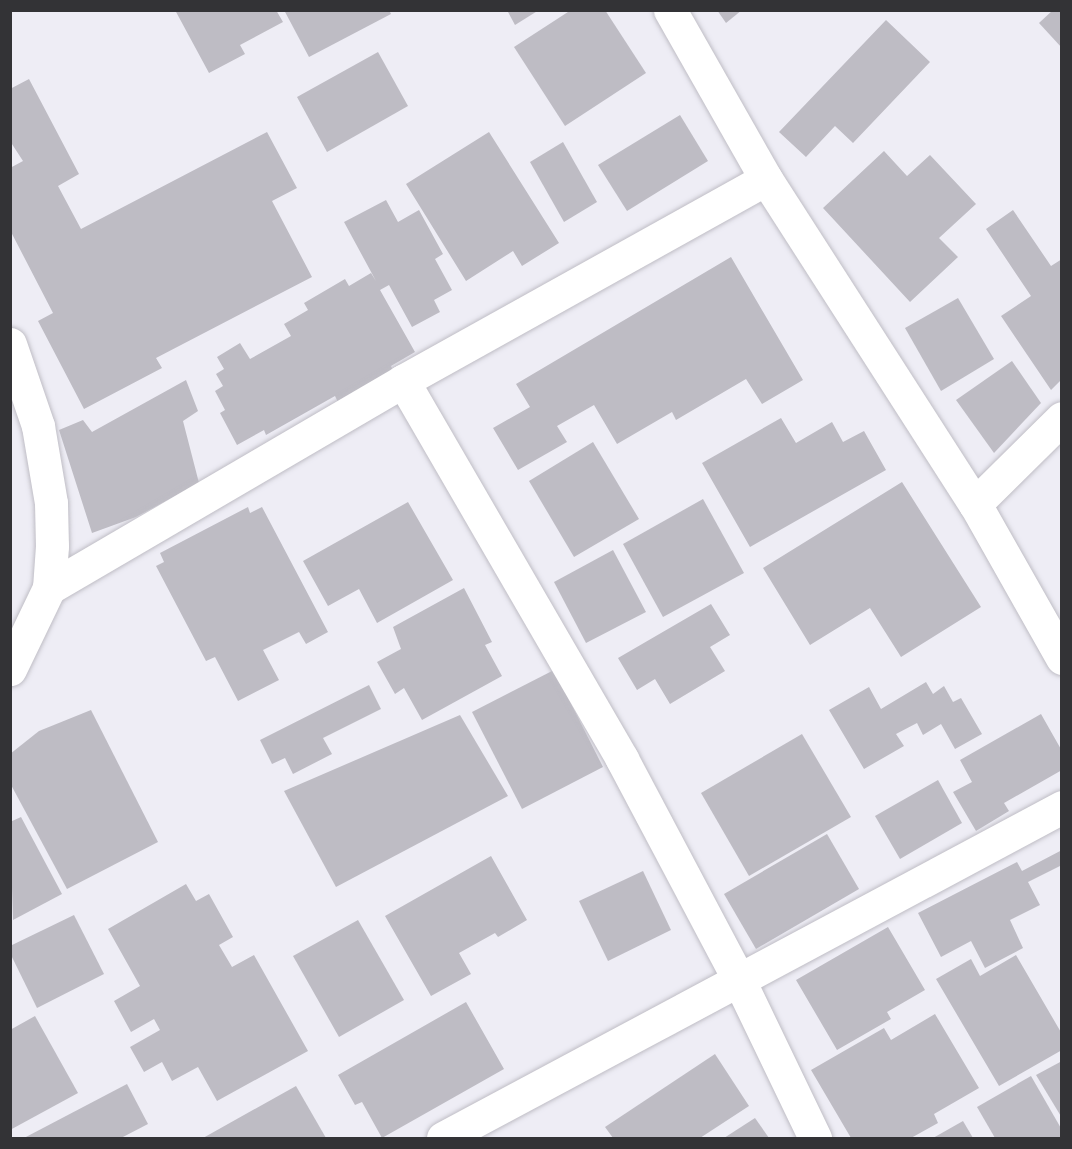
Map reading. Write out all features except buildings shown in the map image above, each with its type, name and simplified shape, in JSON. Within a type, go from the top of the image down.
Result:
[{"type":"street","points":[[670,10],[766,179],[975,504],[1062,658]]},
{"type":"street","points":[[49,588],[403,381],[766,179]]},
{"type":"street","points":[[10,344],[38,426],[51,503],[52,546],[49,588],[10,669]]},
{"type":"street","points":[[403,381],[622,759],[738,978],[815,1138]]},
{"type":"street","points":[[975,504],[1062,418]]},
{"type":"street","points":[[444,1138],[738,978],[1062,807]]}]
